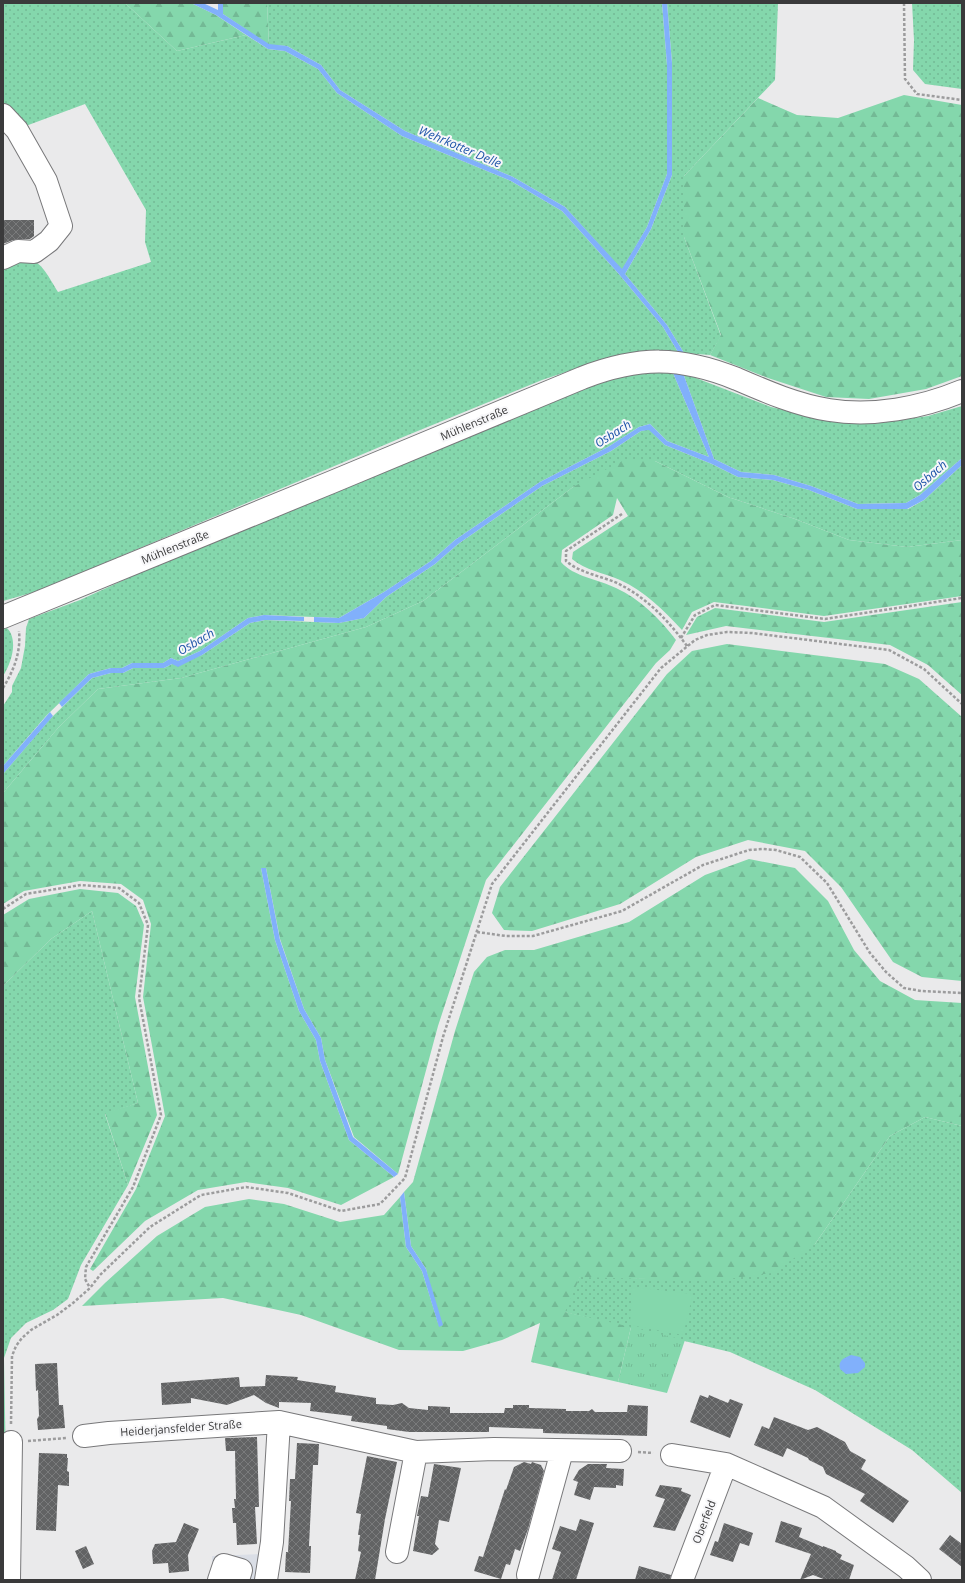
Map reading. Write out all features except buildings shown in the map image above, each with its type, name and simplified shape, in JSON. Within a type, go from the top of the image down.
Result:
[{"type":"street","points":[[3,115],[17,130],[46,181],[61,226],[49,241],[34,252],[18,251],[3,258]]},
{"type":"street","name":"Mühlenstraße","points":[[9,615],[597,372],[626,365],[640,362],[663,361],[693,365],[720,373],[787,400],[828,410],[840,411],[876,412],[909,407],[935,401],[962,391]]},
{"type":"street","points":[[266,1580],[272,1542],[279,1422]]},
{"type":"street","name":"Heiderjansfelder Straße","points":[[84,1436],[108,1433],[279,1422],[416,1452],[494,1449],[620,1451]]},
{"type":"street","points":[[9,1580],[11,1442]]},
{"type":"street","points":[[528,1575],[562,1450]]},
{"type":"street","points":[[397,1552],[416,1452]]},
{"type":"street","points":[[672,1455],[726,1464],[823,1507],[906,1566],[920,1580]]},
{"type":"street","name":"Oberfeld","points":[[682,1580],[726,1464]]},
{"type":"street","points":[[219,1580],[224,1565],[239,1575]]},
{"type":"path","points":[[904,3],[905,79],[916,94],[962,100]]},
{"type":"path","points":[[622,514],[566,551],[566,561],[575,568],[602,577],[631,590],[658,611],[669,622],[687,646]]},
{"type":"path","points":[[681,638],[695,615],[715,605],[825,619],[962,598]]},
{"type":"path","points":[[3,688],[12,674],[18,653],[19,635],[9,615]]},
{"type":"path","points":[[84,1436],[11,1442],[12,1356],[16,1346],[31,1330],[57,1315],[90,1288],[100,1275],[150,1227],[200,1195],[246,1187],[288,1193],[341,1211],[380,1204],[406,1178],[443,1037],[492,884],[661,668],[687,646],[695,640],[707,636],[733,632],[889,650],[924,669],[962,704]]},
{"type":"path","points":[[477,932],[506,936],[533,936],[622,911],[703,865],[749,850],[776,850],[800,857],[823,878],[870,953],[886,972],[904,988],[921,991],[962,993]]},
{"type":"path","points":[[3,909],[26,894],[81,885],[119,888],[139,903],[148,925],[139,998],[161,1115],[133,1186],[86,1267],[85,1279],[90,1288]]},
{"type":"path","points":[[620,1451],[672,1455]]},
{"type":"shaded area","points":[[263,1554],[254,1580],[213,1580],[212,1556]]},
{"type":"green space","points":[[3,3],[125,3],[177,51],[246,35],[268,49],[285,51],[318,69],[337,93],[402,136],[511,181],[562,211],[618,273],[663,327],[678,352],[587,365],[542,380],[38,591],[3,601],[3,266],[14,261],[31,260],[43,268],[58,292],[151,262],[145,242],[146,210],[85,104],[23,127],[3,107]]},
{"type":"green space","points":[[125,3],[191,3],[216,15],[246,35],[177,51]]},
{"type":"green space","points":[[223,3],[267,3],[269,45],[223,14]]},
{"type":"green space","points":[[267,3],[662,3],[667,65],[667,174],[647,227],[622,270],[565,207],[513,177],[405,131],[340,90],[321,65],[287,46],[269,45]]},
{"type":"green space","points":[[667,3],[778,3],[775,80],[684,176],[684,237],[721,336],[710,355],[684,353],[667,325],[625,274],[651,229],[672,175],[672,63]]},
{"type":"green space","points":[[912,3],[962,3],[962,89],[925,84],[913,70],[914,40]]},
{"type":"green space","points":[[904,95],[962,105],[962,376],[926,389],[869,399],[826,397],[768,378],[710,355],[721,335],[684,237],[684,176],[758,98],[797,115],[838,118]]},
{"type":"green space","points":[[635,372],[673,373],[709,457],[667,441],[650,424],[639,427],[608,447],[540,482],[455,540],[431,561],[384,592],[339,618],[264,615],[248,618],[200,651],[178,661],[171,658],[163,663],[132,663],[122,668],[111,668],[89,674],[46,716],[3,766],[3,706],[12,692],[12,686],[21,668],[25,646],[26,628],[29,619],[80,600],[170,559],[583,386]]},
{"type":"green space","points":[[683,373],[771,407],[828,420],[873,424],[928,416],[962,406],[962,458],[920,495],[906,503],[858,504],[811,486],[774,475],[741,472],[714,459]]},
{"type":"green space","points":[[649,429],[665,445],[712,464],[738,477],[773,480],[809,490],[857,509],[908,509],[924,500],[962,465],[962,540],[907,547],[849,540],[795,519],[728,497],[655,461],[573,487],[423,601],[366,627],[181,678],[98,689],[58,728],[3,793],[3,774],[50,719],[92,678],[111,673],[123,673],[133,668],[164,668],[202,655],[250,623],[265,620],[339,623],[364,618],[386,597],[435,564],[458,544],[542,486],[611,451],[641,431]]},
{"type":"green space","points":[[626,459],[655,461],[728,497],[795,519],[849,540],[907,547],[962,540],[962,596],[824,616],[714,602],[692,612],[682,630],[661,608],[646,595],[629,584],[583,566],[572,559],[573,552],[628,516],[617,498],[613,515],[562,550],[561,562],[566,567],[579,574],[609,585],[633,598],[656,617],[676,640],[670,650],[656,663],[486,880],[438,1026],[398,1174],[354,1137],[325,1060],[321,1038],[304,1009],[280,939],[266,868],[261,868],[275,940],[299,1011],[316,1040],[320,1061],[349,1140],[394,1177],[341,1205],[288,1188],[246,1182],[198,1190],[145,1221],[93,1271],[90,1269],[136,1189],[165,1116],[143,997],[151,924],[143,900],[121,884],[80,881],[24,891],[3,904],[3,793],[58,728],[98,689],[181,678],[366,627],[423,601],[573,487]]},
{"type":"green space","points":[[962,602],[962,695],[928,665],[890,645],[726,626],[686,635],[697,617],[715,608],[824,622]]},
{"type":"green space","points":[[7,628],[11,633],[13,645],[11,659],[3,676],[3,629]]},
{"type":"green space","points":[[727,644],[885,664],[919,679],[962,717],[962,981],[922,977],[893,962],[841,887],[805,851],[748,840],[696,857],[620,904],[532,931],[504,930],[492,913],[500,887],[667,674],[692,651]]},
{"type":"green space","points":[[749,859],[795,868],[828,901],[854,950],[880,981],[915,1000],[962,1003],[962,1126],[925,1117],[890,1136],[815,1244],[772,1273],[713,1281],[580,1277],[565,1312],[631,1327],[618,1382],[531,1362],[540,1323],[502,1340],[463,1351],[399,1350],[301,1315],[223,1298],[82,1306],[157,1236],[205,1207],[249,1199],[284,1204],[340,1222],[384,1215],[400,1197],[406,1247],[422,1271],[439,1326],[426,1269],[411,1246],[404,1192],[413,1182],[455,1031],[474,972],[487,957],[505,950],[534,950],[629,922],[705,875]]},
{"type":"green space","points":[[80,889],[118,893],[136,906],[144,925],[135,997],[157,1115],[128,1185],[105,1113],[138,1103],[92,911],[51,939],[3,986],[3,915],[29,899]]},
{"type":"green space","points":[[92,911],[138,1103],[105,1114],[128,1185],[81,1265],[68,1299],[53,1310],[26,1323],[11,1338],[4,1358],[6,1468],[3,1468],[3,986],[51,939]]},
{"type":"green space","points":[[925,1117],[962,1126],[962,1493],[912,1450],[815,1390],[730,1352],[564,1312],[580,1276],[657,1279],[815,1244],[890,1136]]},
{"type":"green space","points":[[632,1287],[693,1294],[683,1335],[630,1325]]},
{"type":"green space","points":[[631,1327],[685,1340],[667,1393],[618,1382]]},
{"type":"water","points":[[191,3],[203,3],[218,10],[218,3],[223,3],[223,14],[269,44],[287,46],[321,65],[340,90],[405,131],[513,177],[565,207],[622,269],[647,227],[667,174],[667,65],[662,3],[667,3],[672,63],[672,175],[651,229],[625,274],[667,325],[684,353],[678,352],[663,327],[618,273],[562,211],[511,181],[402,136],[337,93],[318,69],[285,51],[268,49],[216,15]]},
{"type":"water","points":[[673,373],[683,373],[714,459],[741,472],[774,475],[811,486],[858,504],[906,503],[920,495],[962,458],[962,465],[924,500],[907,509],[857,509],[809,490],[773,480],[738,477],[712,464],[665,445],[649,430],[641,431],[611,451],[542,486],[458,544],[435,564],[386,597],[364,618],[339,623],[314,622],[314,617],[339,618],[384,592],[431,561],[455,540],[540,482],[608,447],[639,427],[650,424],[667,441],[709,457]]},
{"type":"water","points":[[264,615],[304,617],[304,621],[265,620],[250,623],[202,655],[178,667],[172,664],[164,668],[133,668],[123,673],[111,673],[92,678],[62,707],[59,703],[89,674],[111,668],[122,668],[132,663],[163,663],[171,658],[178,661],[200,651],[248,618]]},
{"type":"water","points":[[50,712],[53,716],[3,774],[3,766]]},
{"type":"water","points":[[261,868],[266,868],[280,940],[304,1009],[321,1038],[325,1060],[353,1137],[398,1174],[394,1177],[349,1140],[320,1061],[316,1040],[299,1011],[275,940]]},
{"type":"water","points":[[404,1192],[411,1246],[426,1269],[443,1325],[439,1327],[422,1271],[406,1247],[400,1197]]},
{"type":"water","points":[[851,1355],[860,1357],[865,1363],[865,1367],[858,1373],[846,1374],[840,1369],[840,1363],[844,1358]]},
{"type":"water label","name":"Wehrkotter Delle","points":[[460,147]]},
{"type":"water label","name":"Osbach","points":[[613,434]]},
{"type":"water label","name":"Osbach","points":[[930,476]]},
{"type":"water label","name":"Osbach","points":[[196,642]]}]
